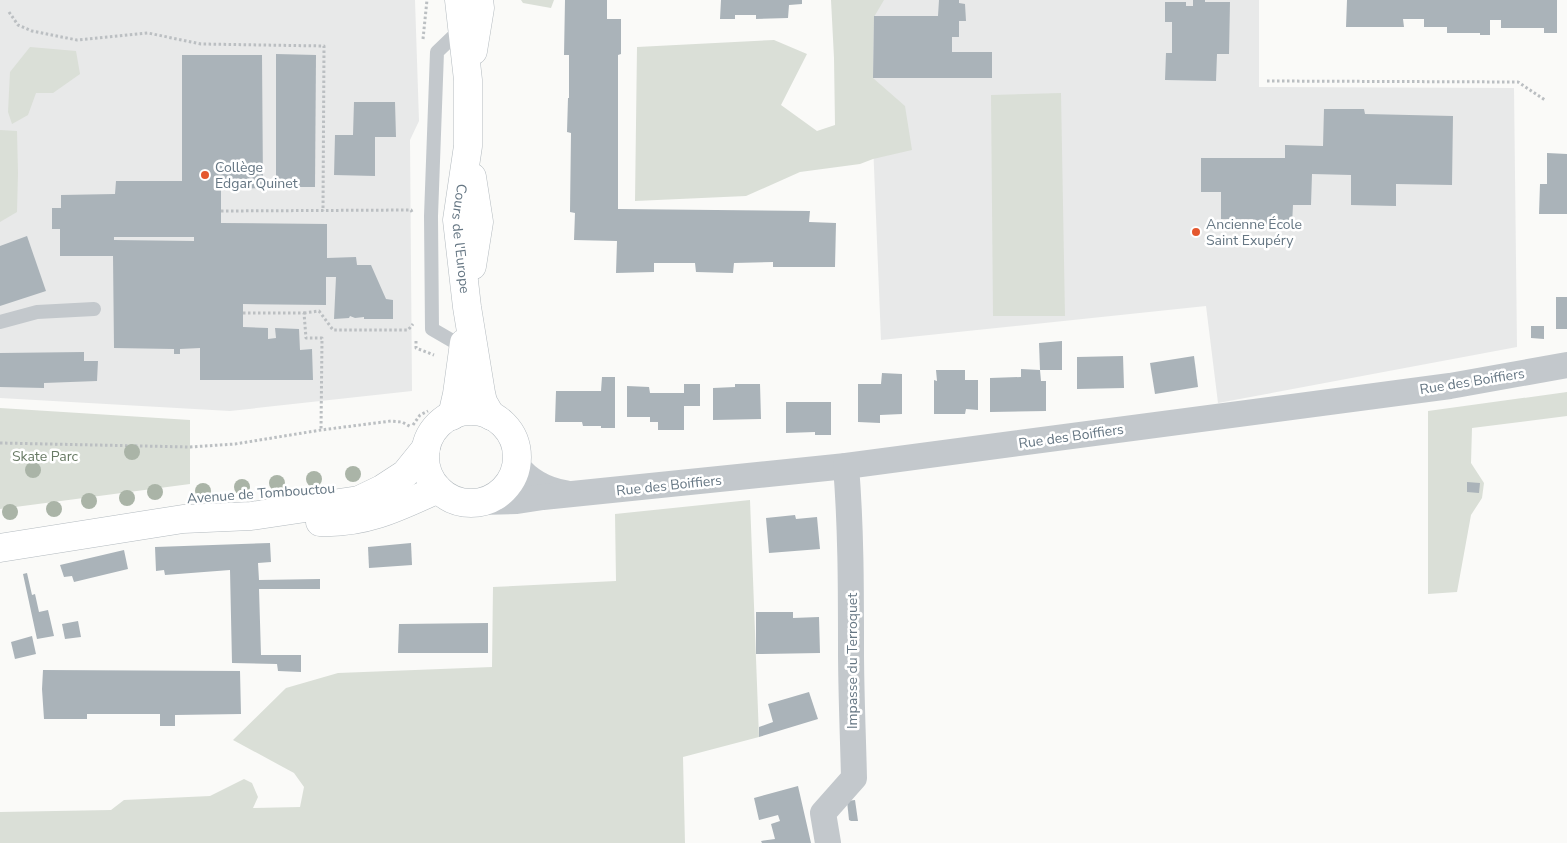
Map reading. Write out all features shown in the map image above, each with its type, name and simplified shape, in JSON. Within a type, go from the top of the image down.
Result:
[{"type":"street","name":"Cours de l'Europe","points":[[459,0],[468,80],[468,146],[457,220],[467,306],[481,393],[491,416]]},
{"type":"street","name":"Cours de l'Europe","points":[[468,80],[480,8],[479,0]]},
{"type":"street","name":"Cours de l'Europe","points":[[441,412],[457,394],[467,306]]},
{"type":"street","name":"Rue des Boiffiers","points":[[480,502],[517,501],[846,466],[1450,386],[1567,364]]},
{"type":"street","points":[[441,412],[472,412],[491,416],[505,427],[511,435],[516,450],[516,465],[511,480],[496,496],[480,502],[466,503],[452,499],[438,489],[428,475],[419,437],[437,427],[441,412]]},
{"type":"street","name":"Avenue de Tombouctou","points":[[0,548],[183,519],[252,516],[359,500],[382,489],[405,474],[419,437]]},
{"type":"street","name":"Rue des Boiffiers","points":[[516,465],[525,476],[546,489],[573,494]]},
{"type":"street","name":"Impasse du Terroquet","points":[[828,843],[823,813],[854,778],[849,501],[846,466]]},
{"type":"street","name":"Avenue de Tombouctou","points":[[252,516],[323,522],[369,518],[395,509],[438,489]]},
{"type":"lane","points":[[461,29],[437,52],[431,216],[432,329],[463,347]]},
{"type":"lane","points":[[0,322],[37,312],[94,309]]},
{"type":"path","points":[[9,12],[18,25],[32,31],[77,40],[148,33],[201,44],[324,46],[323,211]]},
{"type":"path","points":[[1266,81],[1518,82],[1545,100]]},
{"type":"path","points":[[221,211],[411,210],[415,214]]},
{"type":"path","points":[[243,313],[304,313],[319,311],[334,330],[408,330],[416,320]]},
{"type":"path","points":[[304,313],[306,338],[322,338],[322,430]]},
{"type":"path","points":[[419,437],[420,415],[441,412]]},
{"type":"path","points":[[0,443],[190,447],[235,444],[391,421],[402,422],[419,437]]},
{"type":"shaded area","name":"Collège Edgar Quinet","points":[[0,0],[415,0],[419,121],[410,140],[412,391],[230,411],[0,398]]},
{"type":"shaded area","name":"Ancienne École Saint Exupéry","points":[[851,0],[1259,0],[1259,87],[1514,88],[1517,347],[1218,403],[1206,306],[881,340],[871,94]]},
{"type":"green space","points":[[521,0],[554,0],[551,8],[523,3]]},
{"type":"green space","points":[[831,0],[884,0],[874,17],[873,78],[905,106],[912,150],[860,164],[800,172],[746,196],[635,201],[637,47],[774,40],[807,54],[781,105],[817,131],[835,125]]},
{"type":"green space","points":[[30,47],[76,51],[80,74],[53,93],[36,93],[28,115],[12,124],[8,112],[10,72]]},
{"type":"green space","points":[[1061,93],[1065,316],[993,316],[991,95]]},
{"type":"green space","points":[[0,130],[17,131],[18,173],[17,212],[0,222]]},
{"type":"green space","points":[[1567,392],[1567,416],[1472,428],[1471,463],[1484,483],[1482,498],[1471,515],[1457,592],[1428,594],[1428,411]]},
{"type":"green space","name":"Skate Parc","points":[[0,408],[190,420],[190,484],[0,509]]},
{"type":"green space","points":[[750,500],[759,737],[683,757],[685,843],[0,843],[0,812],[111,810],[124,800],[210,796],[244,779],[252,783],[258,797],[253,808],[300,807],[304,787],[294,773],[233,740],[286,688],[338,673],[492,667],[493,587],[616,581],[615,514]]},
{"type":"building","points":[[565,0],[607,0],[607,19],[621,19],[621,54],[618,55],[618,209],[810,211],[809,222],[836,223],[835,267],[773,267],[773,262],[734,263],[733,273],[696,272],[695,263],[654,263],[654,272],[616,273],[617,241],[574,240],[575,213],[570,212],[571,133],[567,132],[569,55],[564,55]]},
{"type":"building","points":[[721,0],[802,0],[802,4],[789,5],[788,18],[756,19],[756,15],[735,15],[735,19],[720,19]]},
{"type":"building","points":[[939,0],[959,0],[959,3],[965,4],[966,21],[959,21],[959,37],[952,37],[952,52],[992,52],[992,78],[873,78],[874,16],[938,16]]},
{"type":"building","points":[[1193,0],[1230,2],[1229,54],[1217,54],[1216,81],[1165,80],[1166,53],[1172,53],[1172,22],[1165,22],[1165,2],[1186,2],[1186,6],[1193,6]]},
{"type":"building","points":[[1347,0],[1557,0],[1557,33],[1544,33],[1544,28],[1501,28],[1501,20],[1490,20],[1490,35],[1480,35],[1480,33],[1447,33],[1447,27],[1424,27],[1424,19],[1403,19],[1404,27],[1346,27]]},
{"type":"building","points":[[276,54],[316,55],[315,187],[276,187]]},
{"type":"building","points":[[182,55],[262,55],[263,188],[221,189],[221,223],[327,224],[327,258],[356,257],[357,265],[371,265],[386,299],[393,300],[393,319],[364,319],[364,317],[355,318],[350,316],[349,318],[334,319],[336,277],[326,277],[326,305],[243,304],[243,327],[268,328],[268,339],[276,338],[275,328],[299,329],[300,350],[312,349],[313,380],[200,380],[200,348],[180,349],[180,354],[174,354],[174,349],[114,348],[113,256],[60,256],[60,229],[52,229],[52,208],[61,208],[61,195],[115,194],[116,181],[182,181]],"holes":[[[114,237],[194,237],[194,241],[114,240]]]},
{"type":"building","points":[[354,102],[395,102],[396,137],[375,137],[375,176],[334,175],[335,135],[353,135]]},
{"type":"building","points":[[1324,109],[1364,109],[1365,114],[1453,116],[1452,185],[1396,184],[1396,206],[1351,205],[1351,175],[1312,174],[1311,205],[1293,205],[1292,225],[1253,224],[1253,219],[1221,219],[1221,192],[1201,192],[1201,158],[1285,158],[1285,145],[1323,146]]},
{"type":"building","points":[[1547,153],[1567,154],[1567,214],[1539,214],[1540,184],[1547,184]]},
{"type":"building","points":[[27,236],[46,291],[0,306],[0,246]]},
{"type":"building","points":[[1556,297],[1567,297],[1567,329],[1556,329]]},
{"type":"building","points":[[1531,326],[1544,326],[1544,339],[1531,338]]},
{"type":"building","points":[[1062,341],[1062,370],[1040,370],[1039,343]]},
{"type":"building","points":[[84,352],[84,361],[98,361],[97,381],[44,383],[44,388],[0,387],[0,353]]},
{"type":"building","points":[[1123,356],[1124,388],[1077,389],[1077,357]]},
{"type":"building","points":[[1194,356],[1198,387],[1155,394],[1150,363]]},
{"type":"building","points":[[1021,369],[1040,370],[1041,381],[1046,381],[1046,411],[990,412],[990,378],[1021,377]]},
{"type":"building","points":[[936,370],[965,370],[965,380],[978,380],[978,410],[966,409],[965,414],[934,414],[934,380],[937,381]]},
{"type":"building","points":[[882,373],[902,374],[902,414],[880,415],[880,423],[858,422],[858,384],[881,384]]},
{"type":"building","points":[[602,377],[615,377],[615,428],[583,426],[582,422],[555,422],[556,391],[601,391]]},
{"type":"building","points":[[684,384],[700,384],[700,406],[684,406],[684,430],[658,430],[658,422],[650,422],[650,417],[627,417],[627,386],[649,387],[650,393],[684,393]]},
{"type":"building","points":[[735,384],[760,384],[761,419],[713,420],[713,388],[735,387]]},
{"type":"building","points":[[786,402],[831,402],[831,435],[815,435],[815,432],[786,433]]},
{"type":"building","points":[[1467,482],[1480,483],[1479,493],[1467,492]]},
{"type":"building","points":[[795,515],[796,519],[817,517],[820,549],[769,553],[766,518]]},
{"type":"building","points":[[270,543],[271,562],[258,563],[259,580],[320,579],[320,589],[259,589],[261,655],[301,655],[301,672],[278,671],[277,664],[232,663],[230,570],[165,575],[164,570],[156,571],[155,547]]},
{"type":"building","points":[[411,543],[412,565],[369,568],[368,547]]},
{"type":"building","points":[[124,550],[128,569],[74,582],[72,576],[64,577],[60,565]]},
{"type":"building","points":[[27,573],[32,595],[35,594],[39,612],[48,610],[54,636],[37,639],[23,574]]},
{"type":"building","points":[[756,612],[793,612],[793,618],[819,617],[820,653],[756,654]]},
{"type":"building","points":[[78,621],[81,637],[65,639],[62,624]]},
{"type":"building","points":[[488,623],[488,653],[398,653],[399,624]]},
{"type":"building","points":[[32,636],[36,654],[15,659],[11,642]]},
{"type":"building","points":[[43,670],[240,671],[241,714],[175,715],[175,726],[160,726],[160,714],[87,714],[87,719],[44,719]]},
{"type":"building","points":[[809,692],[818,719],[759,737],[759,727],[773,722],[768,704]]},
{"type":"building","points":[[798,786],[811,843],[762,843],[761,841],[775,839],[771,824],[780,821],[778,815],[759,820],[754,798]]},
{"type":"building","points":[[855,800],[858,821],[851,821],[849,820],[847,801]]},
{"type":"place","name":"Collège Edgar Quinet","points":[[205,175]]},
{"type":"place","name":"Ancienne École Saint Exupéry","points":[[1196,232]]}]
